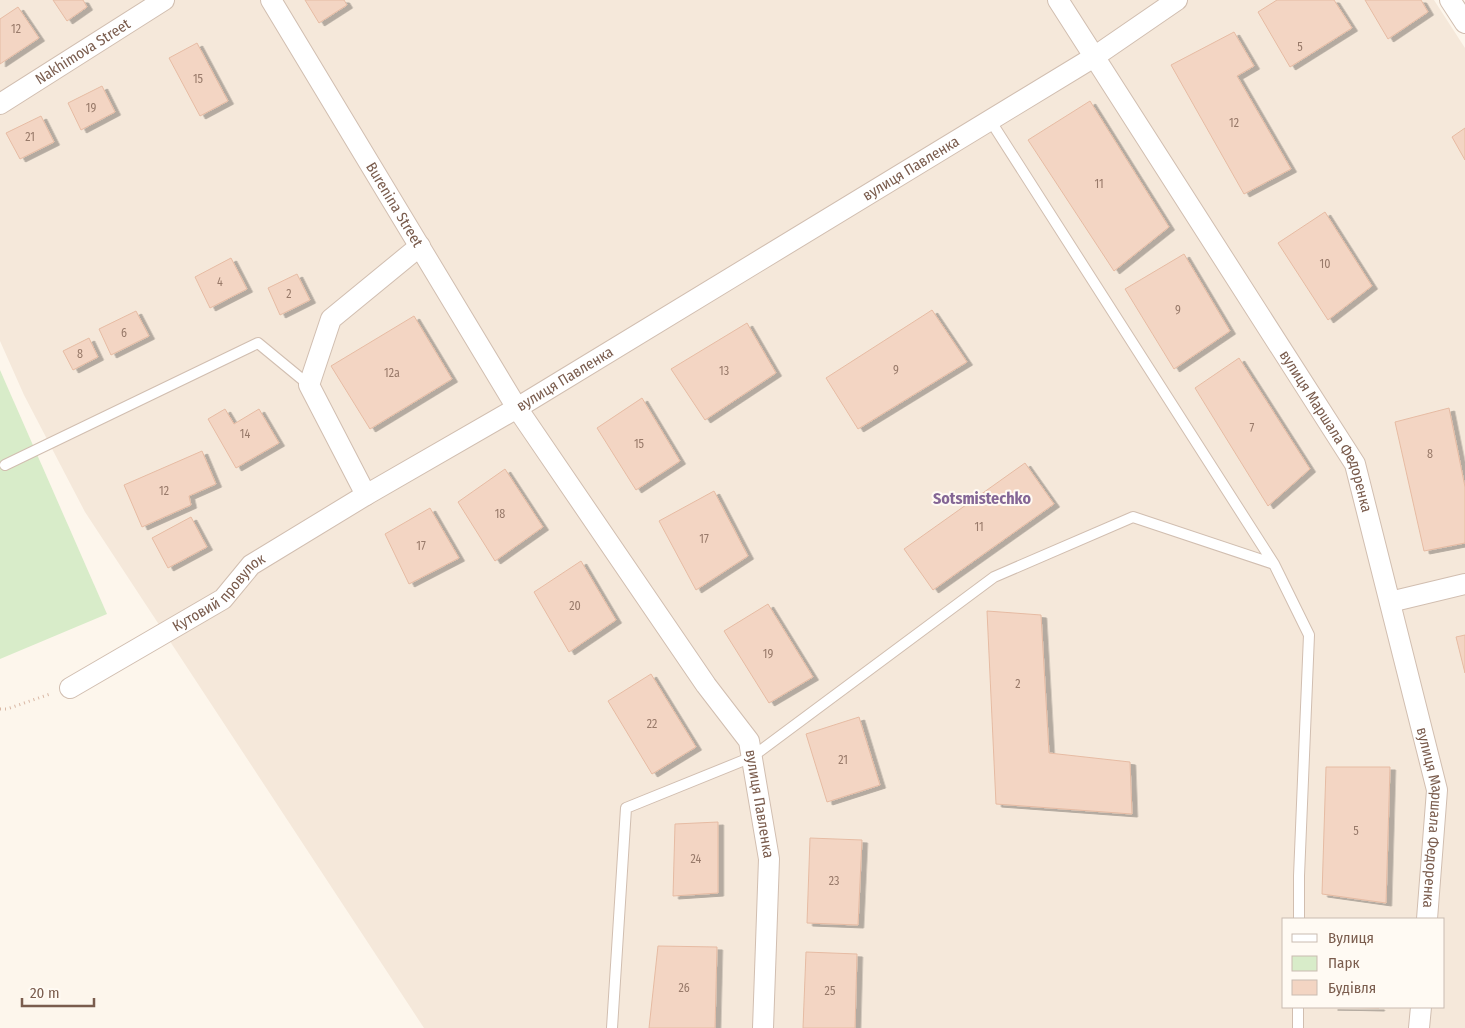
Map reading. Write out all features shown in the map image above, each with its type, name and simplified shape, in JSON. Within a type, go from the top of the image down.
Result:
[{"type":"street","name":"Nakhimova Street","points":[[0,104],[164,0]]},
{"type":"street","name":"Burenina Street","points":[[271,0],[518,408]]},
{"type":"street","name":"вулиця Маршала Федоренка","points":[[1058,0],[1355,464],[1436,790],[1427,918]]},
{"type":"street","name":"вулиця Павленка","points":[[763,1028],[768,860],[749,741],[706,685],[518,408],[1094,57],[1177,0]]},
{"type":"street","points":[[1450,0],[1465,23]]},
{"type":"street","points":[[366,495],[309,385],[331,319],[420,246]]},
{"type":"street","name":"Кутовий провулок","points":[[70,688],[222,599],[251,565],[366,495],[518,408]]},
{"type":"street","points":[[1390,602],[1465,584]]},
{"type":"street","points":[[1419,1028],[1421,1008]]},
{"type":"lane","points":[[990,120],[1274,564],[1309,634],[1298,918]]},
{"type":"lane","points":[[5,465],[258,342],[309,385]]},
{"type":"lane","points":[[612,1028],[626,808],[752,757],[994,577],[1134,517],[1274,564]]},
{"type":"lane","points":[[1298,1008],[1298,1028]]},
{"type":"path","points":[[0,709],[7,709],[70,688]]},
{"type":"shaded area","points":[[0,0],[1434,0],[1465,48],[1465,1028],[424,1028],[85,512],[24,395],[0,341]]},
{"type":"green space","points":[[0,370],[107,614],[0,659]]},
{"type":"building","points":[[53,0],[83,0],[87,7],[67,21]]},
{"type":"building","points":[[305,0],[344,0],[347,5],[319,23]]},
{"type":"building","points":[[1277,0],[1334,0],[1352,28],[1290,67],[1258,12]]},
{"type":"building","points":[[1365,0],[1421,0],[1428,12],[1388,39]]},
{"type":"building","points":[[18,7],[39,38],[0,64],[0,19]]},
{"type":"building","points":[[1234,32],[1254,66],[1237,76],[1291,169],[1244,194],[1171,65]]},
{"type":"building","points":[[197,43],[228,101],[200,116],[169,58]]},
{"type":"building","points":[[102,86],[115,112],[81,130],[68,103]]},
{"type":"building","points":[[1090,101],[1169,227],[1114,271],[1028,140]]},
{"type":"building","points":[[41,116],[54,142],[20,159],[6,133]]},
{"type":"building","points":[[1465,128],[1465,160],[1452,137]]},
{"type":"building","points":[[1325,212],[1372,286],[1328,320],[1278,243]]},
{"type":"building","points":[[1184,254],[1230,331],[1174,369],[1125,289]]},
{"type":"building","points":[[231,258],[247,289],[210,308],[195,277]]},
{"type":"building","points":[[297,274],[310,300],[280,315],[268,288]]},
{"type":"building","points":[[932,310],[967,362],[858,429],[826,378]]},
{"type":"building","points":[[136,311],[149,336],[111,355],[99,329]]},
{"type":"building","points":[[414,316],[452,379],[370,429],[331,366]]},
{"type":"building","points":[[747,323],[776,373],[705,420],[671,369]]},
{"type":"building","points":[[89,338],[98,357],[73,370],[63,351]]},
{"type":"building","points":[[1239,358],[1310,469],[1268,506],[1195,388]]},
{"type":"building","points":[[642,398],[680,461],[636,490],[597,428]]},
{"type":"building","points":[[1449,408],[1465,487],[1465,543],[1424,551],[1395,422]]},
{"type":"building","points":[[225,409],[234,424],[259,409],[279,443],[236,468],[208,419]]},
{"type":"building","points":[[202,451],[216,484],[189,496],[191,505],[142,527],[124,485]]},
{"type":"building","points":[[1025,463],[1054,504],[933,590],[904,549]]},
{"type":"building","points":[[505,469],[543,527],[495,561],[458,502]]},
{"type":"building","points":[[714,491],[748,556],[696,590],[659,521]]},
{"type":"building","points":[[430,508],[459,558],[409,584],[385,534]]},
{"type":"building","points":[[191,517],[207,547],[168,568],[152,538]]},
{"type":"building","points":[[581,561],[616,620],[569,652],[534,592]]},
{"type":"building","points":[[768,604],[813,677],[769,703],[724,631]]},
{"type":"building","points":[[987,611],[1041,615],[1049,753],[1130,762],[1132,814],[996,804]]},
{"type":"building","points":[[1465,635],[1465,673],[1456,637]]},
{"type":"building","points":[[651,674],[696,747],[652,774],[608,701]]},
{"type":"building","points":[[859,717],[880,785],[827,802],[806,734]]},
{"type":"building","points":[[1326,767],[1390,767],[1386,903],[1322,894]]},
{"type":"building","points":[[718,822],[718,893],[673,896],[675,824]]},
{"type":"building","points":[[810,838],[862,840],[858,925],[807,923]]},
{"type":"building","points":[[658,946],[717,947],[715,1028],[649,1028]]},
{"type":"building","points":[[806,952],[857,954],[855,1028],[803,1028]]},
{"type":"district","name":"Sotsmistechko","points":[[982,498]]}]
